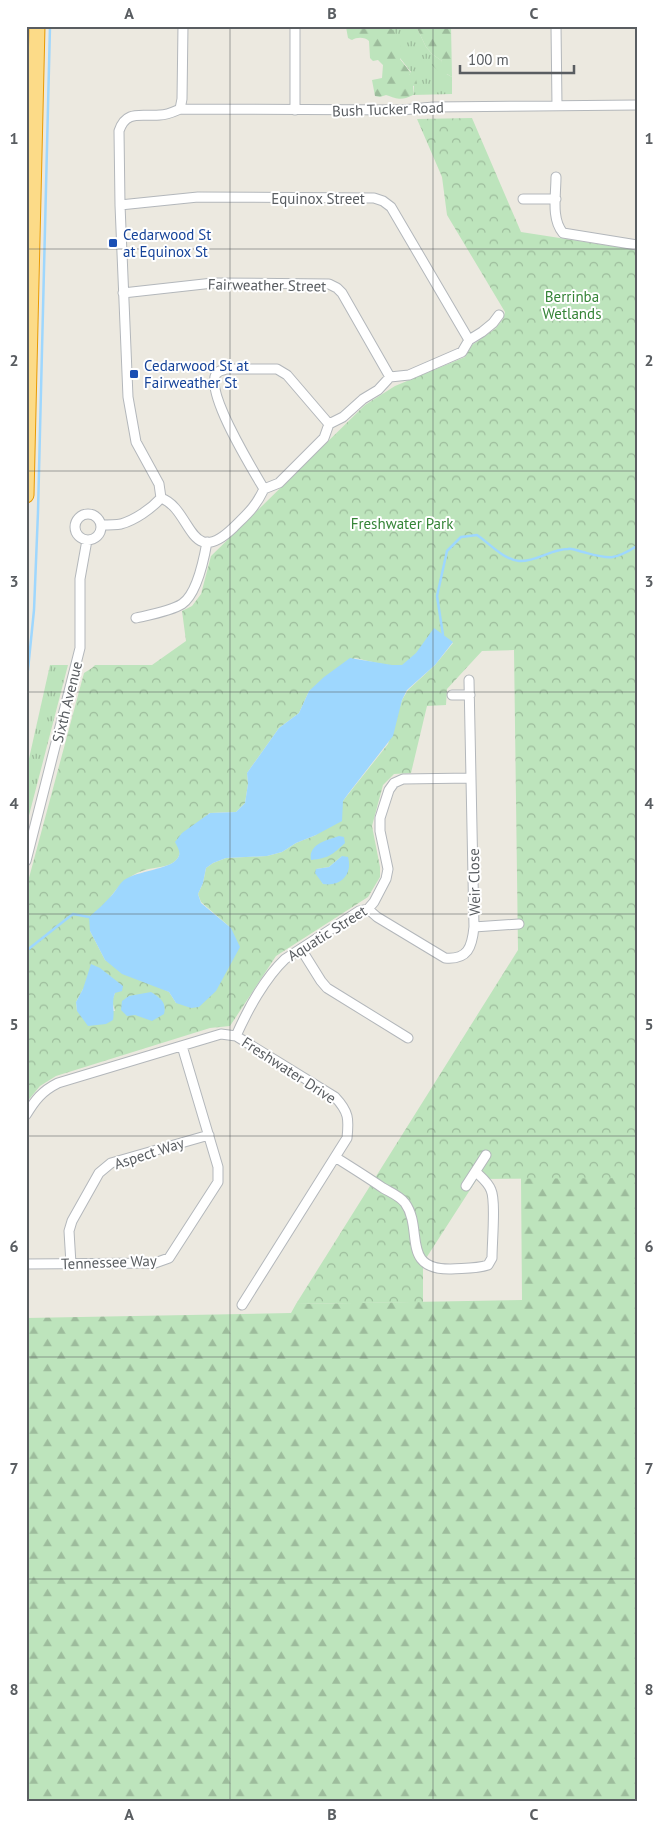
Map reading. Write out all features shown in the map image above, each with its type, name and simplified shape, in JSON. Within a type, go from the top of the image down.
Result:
[{"type":"highway","points":[[26,496],[37,26]]},
{"type":"street","points":[[180,109],[182,99],[183,26]]},
{"type":"street","points":[[295,26],[296,110]]},
{"type":"street","points":[[556,26],[557,106]]},
{"type":"street","name":"Bush Tucker Road","points":[[120,205],[119,131],[121,124],[126,118],[162,115],[180,109],[402,110],[433,107],[637,105]]},
{"type":"street","points":[[556,177],[556,218],[558,227],[563,233],[637,245]]},
{"type":"street","name":"Equinox Street","points":[[120,205],[198,197],[374,198],[383,201],[391,207],[469,340]]},
{"type":"street","points":[[523,199],[556,199]]},
{"type":"street","points":[[120,205],[129,409],[136,442],[159,484],[161,498]]},
{"type":"street","name":"Fairweather Street","points":[[123,292],[213,283],[329,284],[338,288],[342,293],[390,377]]},
{"type":"street","points":[[161,498],[176,507],[191,533],[197,539],[207,542],[221,539],[257,504],[264,489],[279,483],[324,438],[329,424],[343,417],[363,399],[378,390],[390,377],[409,375],[462,352],[469,340],[492,324],[499,315]]},
{"type":"street","points":[[264,489],[221,410],[215,382],[216,374],[220,370],[277,369],[287,375],[329,424]]},
{"type":"street","points":[[101,525],[120,524],[132,519],[154,505],[161,498]]},
{"type":"street","points":[[88,513],[93,514],[101,525],[97,536],[87,540],[78,536],[74,528],[80,516],[88,513]]},
{"type":"street","name":"Sixth Avenue","points":[[26,861],[80,648],[80,579],[87,540]]},
{"type":"street","points":[[136,618],[182,604],[190,596],[196,584],[207,542]]},
{"type":"street","name":"Weir Close","points":[[368,909],[377,917],[445,958],[456,959],[466,953],[472,942],[474,927],[469,680]]},
{"type":"street","points":[[452,696],[470,695]]},
{"type":"street","name":"Aquatic Street","points":[[236,1036],[243,1020],[276,968],[285,959],[360,912],[368,909],[386,879],[388,869],[380,831],[380,818],[389,790],[394,783],[403,779],[471,778]]},
{"type":"street","points":[[474,927],[519,924]]},
{"type":"street","points":[[301,949],[321,982],[328,988],[408,1038]]},
{"type":"street","name":"Freshwater Drive","points":[[26,1115],[36,1098],[47,1088],[221,1034],[236,1036],[336,1097],[345,1108],[348,1121],[347,1138],[242,1305]]},
{"type":"street","name":"Tennessee Way","points":[[26,1264],[155,1263],[170,1258],[218,1182],[218,1167],[182,1046]]},
{"type":"street","name":"Aspect Way","points":[[71,1264],[69,1231],[72,1221],[99,1173],[112,1163],[209,1134]]},
{"type":"street","points":[[466,1186],[486,1155]]},
{"type":"street","points":[[335,1157],[402,1200],[410,1213],[416,1249],[423,1262],[429,1266],[441,1269],[480,1268],[488,1265],[492,1258],[494,1201],[492,1190],[487,1182],[476,1172]]},
{"type":"green space","points":[[343,26],[388,26],[394,31],[403,52],[400,59],[411,73],[409,75],[414,75],[416,79],[417,84],[413,86],[413,95],[402,99],[386,95],[375,96],[372,80],[382,78],[383,65],[378,60],[373,61],[370,58],[369,41],[363,38],[352,40],[348,38],[346,27]]},
{"type":"green space","points":[[388,26],[416,26],[426,47],[442,61],[441,64],[434,67],[452,77],[452,94],[413,95],[414,86],[409,75],[411,72],[400,58],[394,32]]},
{"type":"green space","points":[[416,26],[451,26],[452,77],[447,74],[442,76],[438,74],[431,64],[433,61],[440,64],[442,61],[426,47]]},
{"type":"green space","points":[[472,118],[521,232],[637,250],[637,1178],[477,1179],[423,1263],[423,1302],[296,1304],[518,950],[514,650],[482,651],[447,689],[446,705],[427,706],[411,773],[394,774],[383,785],[372,826],[380,867],[380,877],[368,897],[276,956],[230,1026],[210,1028],[56,1076],[40,1086],[26,1103],[26,889],[84,673],[95,665],[152,665],[186,641],[182,611],[192,606],[201,594],[211,556],[365,405],[395,386],[465,357],[472,345],[495,329],[503,319],[505,312],[447,215],[442,177],[417,119]],"holes":[[[434,629],[453,643],[435,665],[408,690],[402,700],[388,744],[316,835],[296,843],[282,852],[267,856],[226,858],[206,868],[203,883],[198,894],[201,902],[231,928],[176,1003],[169,992],[105,960],[90,931],[117,888],[124,881],[142,871],[165,866],[175,861],[209,813],[236,812],[245,803],[248,784],[247,773],[279,728],[299,713],[309,691],[355,658],[386,665],[403,665],[416,654]],[[342,856],[323,884],[316,869],[329,867]],[[83,989],[115,993],[112,1001],[115,1011],[77,1011],[76,1002]]]},
{"type":"green space","points":[[50,665],[68,665],[26,827],[26,772]]},
{"type":"green space","points":[[521,1178],[637,1178],[637,1802],[26,1802],[26,1318],[291,1313],[296,1304],[522,1300]]},
{"type":"water","points":[[434,628],[453,642],[435,665],[407,690],[402,700],[393,736],[343,801],[342,821],[296,843],[282,852],[267,856],[226,858],[206,868],[203,883],[198,894],[201,903],[231,928],[240,947],[216,991],[199,1007],[191,1008],[176,1003],[169,992],[122,974],[105,960],[90,931],[89,917],[124,880],[137,874],[161,868],[177,859],[179,850],[175,842],[182,833],[210,813],[236,812],[245,803],[248,784],[247,773],[279,728],[299,713],[309,691],[324,677],[350,658],[402,665],[416,653]]},
{"type":"water","points":[[339,836],[344,837],[345,843],[337,850],[326,857],[311,860],[312,850],[315,846]]},
{"type":"water","points":[[342,856],[348,857],[349,869],[347,874],[340,882],[323,884],[315,873],[316,869],[329,867]]},
{"type":"water","points":[[91,964],[100,968],[123,986],[122,991],[115,993],[113,1020],[106,1024],[88,1026],[77,1011],[76,1002],[83,989]]},
{"type":"water","points":[[151,992],[164,1003],[164,1014],[152,1021],[135,1015],[127,1016],[121,1010],[122,1001],[129,996]]},
{"type":"waterway","points":[[26,689],[34,610],[38,512],[50,26]]},
{"type":"waterway","points":[[443,635],[437,596],[447,551],[461,537],[477,535],[508,558],[519,561],[531,560],[556,551],[570,549],[611,557],[622,554],[637,546]]},
{"type":"waterway","points":[[26,951],[73,914],[89,917]]},
{"type":"place","name":"Cedarwood St at Equinox St","points":[[113,243]]},
{"type":"place","name":"Cedarwood St at Fairweather St","points":[[134,374]]},
{"type":"park label","name":"Berrinba Wetlands","points":[[572,304]]},
{"type":"park label","name":"Freshwater Park","points":[[402,523]]}]
